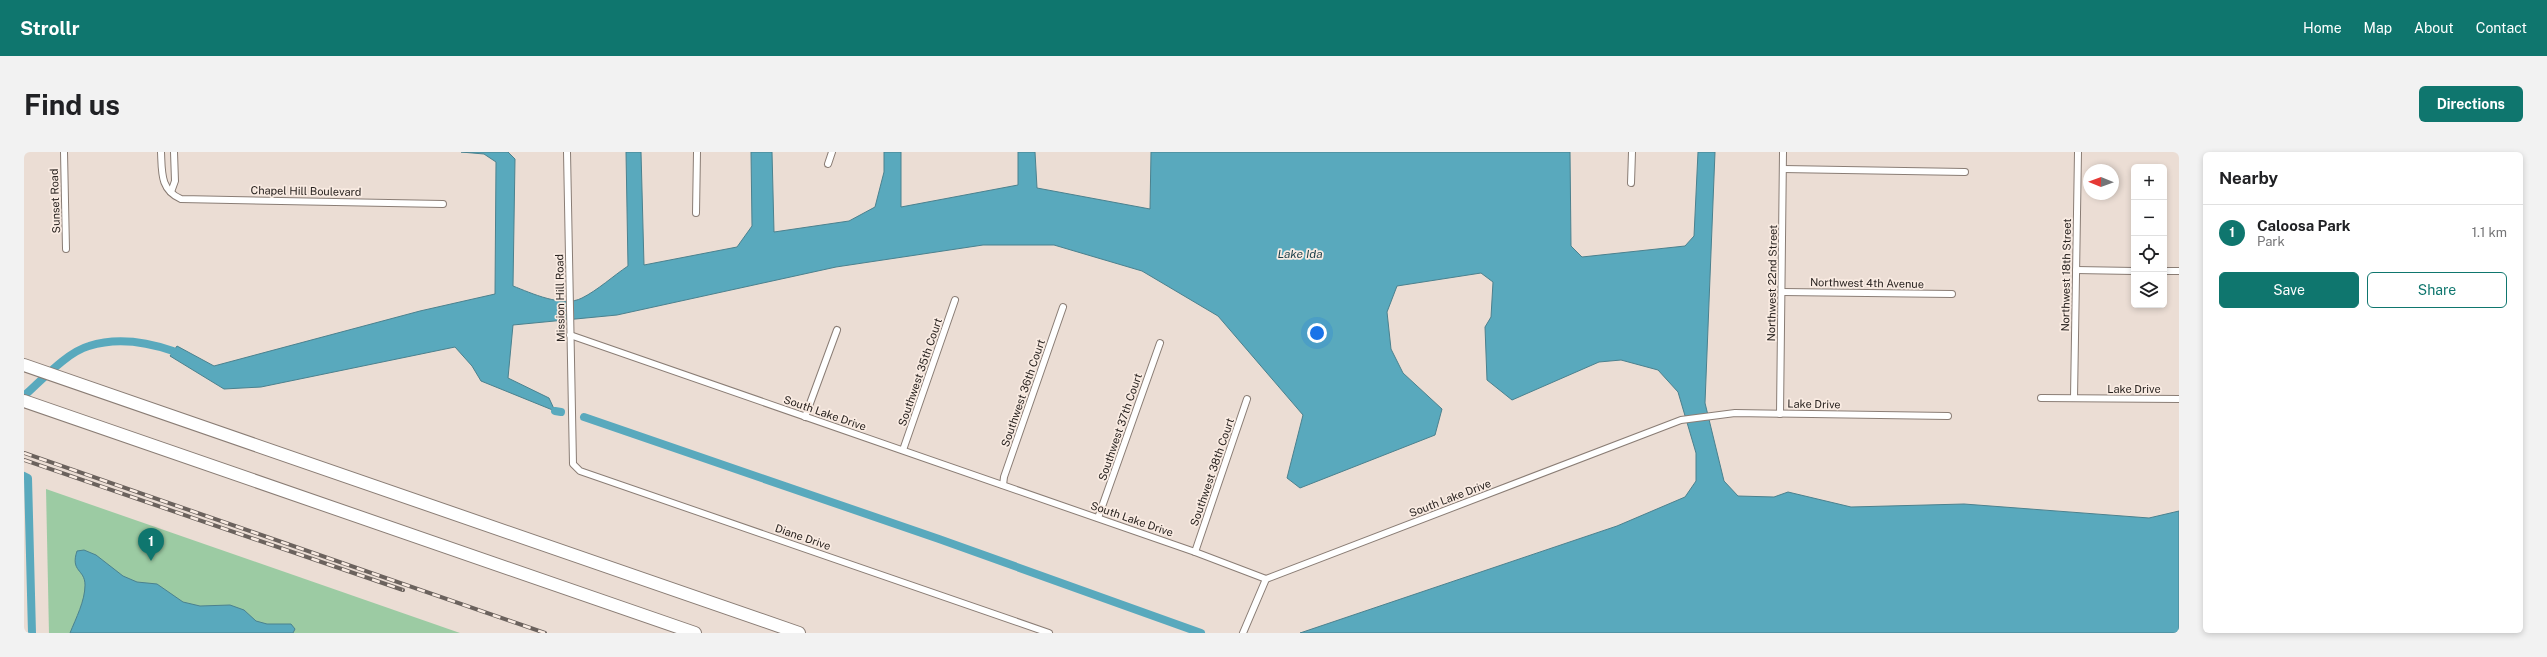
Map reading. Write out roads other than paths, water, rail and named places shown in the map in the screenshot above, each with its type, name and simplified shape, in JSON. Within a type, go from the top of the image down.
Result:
[{"type":"highway","points":[[26,365],[799,633]]},
{"type":"highway","points":[[24,401],[695,633]]},
{"type":"street","name":"Sunset Road","points":[[64,152],[66,250]]},
{"type":"street","points":[[161,152],[164,185],[171,192],[175,181],[174,152]]},
{"type":"street","name":"Mission Hill Road","points":[[567,152],[572,443]]},
{"type":"street","points":[[696,213],[697,152]]},
{"type":"street","points":[[828,164],[832,152]]},
{"type":"street","points":[[1631,183],[1632,152]]},
{"type":"street","name":"Northwest 22nd Street","points":[[1780,414],[1783,152]]},
{"type":"street","name":"Northwest 18th Street","points":[[2074,398],[2078,152]]},
{"type":"street","points":[[1783,170],[1965,172]]},
{"type":"street","name":"Chapel Hill Boulevard","points":[[171,192],[181,199],[443,204]]},
{"type":"street","points":[[2076,270],[2131,271]]},
{"type":"street","points":[[2167,271],[2179,271]]},
{"type":"street","name":"Northwest 4th Avenue","points":[[1782,292],[1952,294]]},
{"type":"street","name":"Southwest 35th Court","points":[[903,450],[955,300]]},
{"type":"street","name":"Southwest 36th Court","points":[[1003,485],[1004,477],[1063,307]]},
{"type":"street","points":[[805,417],[837,330]]},
{"type":"street","name":"South Lake Drive","points":[[570,335],[1195,552],[1266,579],[1681,420]]},
{"type":"street","name":"Southwest 37th Court","points":[[1098,518],[1160,343]]},
{"type":"street","name":"Lake Drive","points":[[2042,398],[2179,399]]},
{"type":"street","name":"Southwest 38th Court","points":[[1195,552],[1247,399]]},
{"type":"street","name":"Lake Drive","points":[[1681,420],[1713,415],[1780,414],[1948,416]]},
{"type":"street","name":"Diane Drive","points":[[572,443],[573,464],[580,470],[1049,633]]},
{"type":"street","points":[[1243,633],[1266,579]]},
{"type":"water","name":"Lake Ida","points":[[461,152],[508,152],[515,159],[513,286],[538,296],[557,300],[574,301],[588,295],[628,266],[626,152],[641,152],[644,265],[737,247],[752,226],[751,152],[772,152],[774,232],[849,221],[875,207],[884,172],[884,152],[901,152],[901,207],[1018,185],[1018,152],[1035,152],[1037,188],[1150,209],[1151,152],[1570,152],[1571,246],[1582,257],[1685,246],[1694,236],[1698,152],[1715,152],[1705,403],[1724,481],[1738,496],[1774,497],[1788,492],[1851,507],[1964,504],[2149,518],[2179,511],[2179,633],[1300,633],[1617,526],[1685,497],[1696,481],[1696,453],[1678,392],[1658,370],[1621,360],[1599,362],[1512,400],[1487,380],[1485,327],[1491,317],[1493,282],[1481,273],[1397,286],[1387,312],[1391,349],[1403,373],[1442,409],[1435,435],[1300,488],[1287,478],[1303,415],[1218,316],[1142,271],[1054,245],[983,245],[836,267],[617,315],[513,325],[508,378],[549,398],[555,411],[481,381],[472,366],[455,347],[261,387],[224,389],[170,356],[177,346],[214,366],[420,311],[495,294],[496,162],[484,154]]},
{"type":"water","points":[[84,550],[96,555],[123,576],[137,582],[157,584],[183,602],[200,606],[230,605],[244,610],[256,621],[267,624],[291,624],[295,629],[293,633],[70,633],[84,597],[84,580],[83,576],[76,567],[75,558],[77,551]]},
{"type":"waterway","points":[[24,396],[46,375],[72,354],[89,346],[100,343],[121,341],[153,345],[173,351]]},
{"type":"waterway","points":[[555,411],[561,412]]},
{"type":"waterway","points":[[584,417],[939,539],[1201,633]]},
{"type":"waterway","points":[[24,476],[28,478],[32,633]]},
{"type":"railway","points":[[24,453],[545,633]]},
{"type":"railway","points":[[24,460],[403,590]]},
{"type":"place","name":"Caloosa Park","points":[[151,561]]}]
